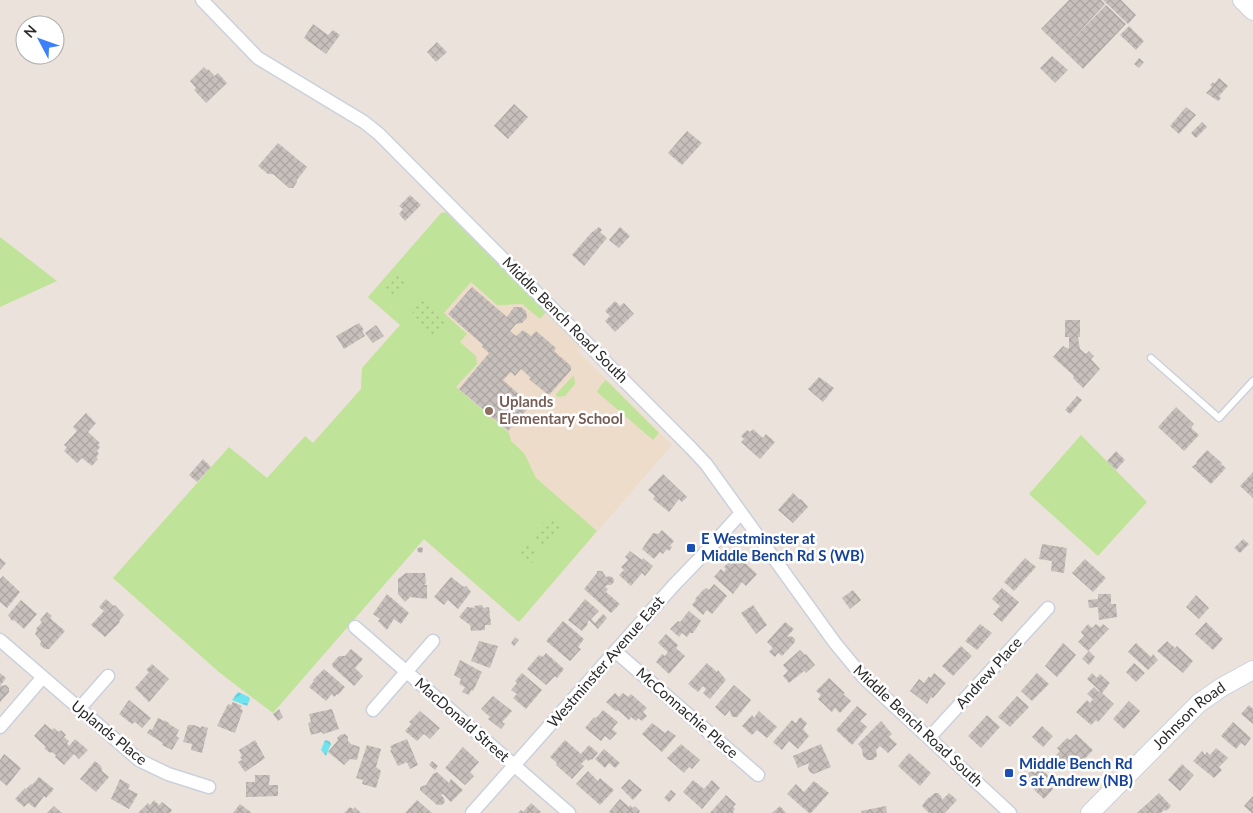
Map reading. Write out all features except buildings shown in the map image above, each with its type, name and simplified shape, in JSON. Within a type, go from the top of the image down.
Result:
[{"type":"main road","name":"Johnson Road","points":[[1090,813],[1199,704],[1214,692],[1253,670]]},
{"type":"street","name":"Middle Bench Road South","points":[[202,0],[258,58],[379,134],[677,432],[706,464],[853,667],[1010,813]]},
{"type":"street","name":"Westminster Avenue East","points":[[472,813],[674,585],[741,513]]},
{"type":"street","name":"Andrew Place","points":[[929,738],[1048,608]]},
{"type":"street","name":"MacDonald Street","points":[[355,627],[569,813]]},
{"type":"street","name":"Uplands Place","points":[[0,640],[139,760],[168,774],[209,787]]},
{"type":"street","points":[[373,710],[433,641]]},
{"type":"street","name":"McConnachie Place","points":[[616,652],[758,775]]},
{"type":"street","points":[[79,709],[108,676]]},
{"type":"street","points":[[0,727],[43,678]]},
{"type":"lane","points":[[1151,358],[1219,418],[1253,382]]},
{"type":"shaded area","name":"Uplands Elementary School","points":[[446,212],[583,347],[577,350],[672,445],[519,622],[313,443],[361,389],[362,368],[400,325],[368,297],[441,213]]},
{"type":"green space","points":[[446,212],[546,312],[540,319],[522,304],[497,305],[471,282],[444,313],[467,334],[460,342],[476,356],[477,364],[456,387],[509,433],[511,441],[524,453],[536,478],[597,531],[519,622],[424,539],[273,713],[220,673],[113,578],[229,447],[267,478],[305,436],[313,443],[361,389],[362,368],[400,325],[368,297],[441,213]]},
{"type":"green space","points":[[0,237],[57,281],[0,307]]},
{"type":"green space","points":[[397,273],[407,282],[395,296],[384,287]]},
{"type":"green space","points":[[422,296],[441,312],[446,322],[432,338],[419,327],[411,309]]},
{"type":"green space","points":[[574,375],[575,384],[565,396],[557,397],[556,394]]},
{"type":"green space","points":[[606,380],[659,433],[653,440],[597,392]]},
{"type":"green space","points":[[1081,435],[1147,502],[1098,556],[1029,494]]},
{"type":"green space","points":[[556,520],[563,526],[545,548],[531,536],[545,521]]},
{"type":"green space","points":[[525,542],[539,554],[530,565],[516,553]]},
{"type":"water","points":[[238,692],[249,697],[247,706],[232,700]]},
{"type":"water","points":[[325,740],[331,744],[326,756],[321,750]]},
{"type":"place","name":"Uplands Elementary School","points":[[489,411]]},
{"type":"place","name":"E Westminster at Middle Bench Rd S (WB)","points":[[691,548]]},
{"type":"place","name":"Middle Bench Rd S at Andrew (NB)","points":[[1009,773]]}]
